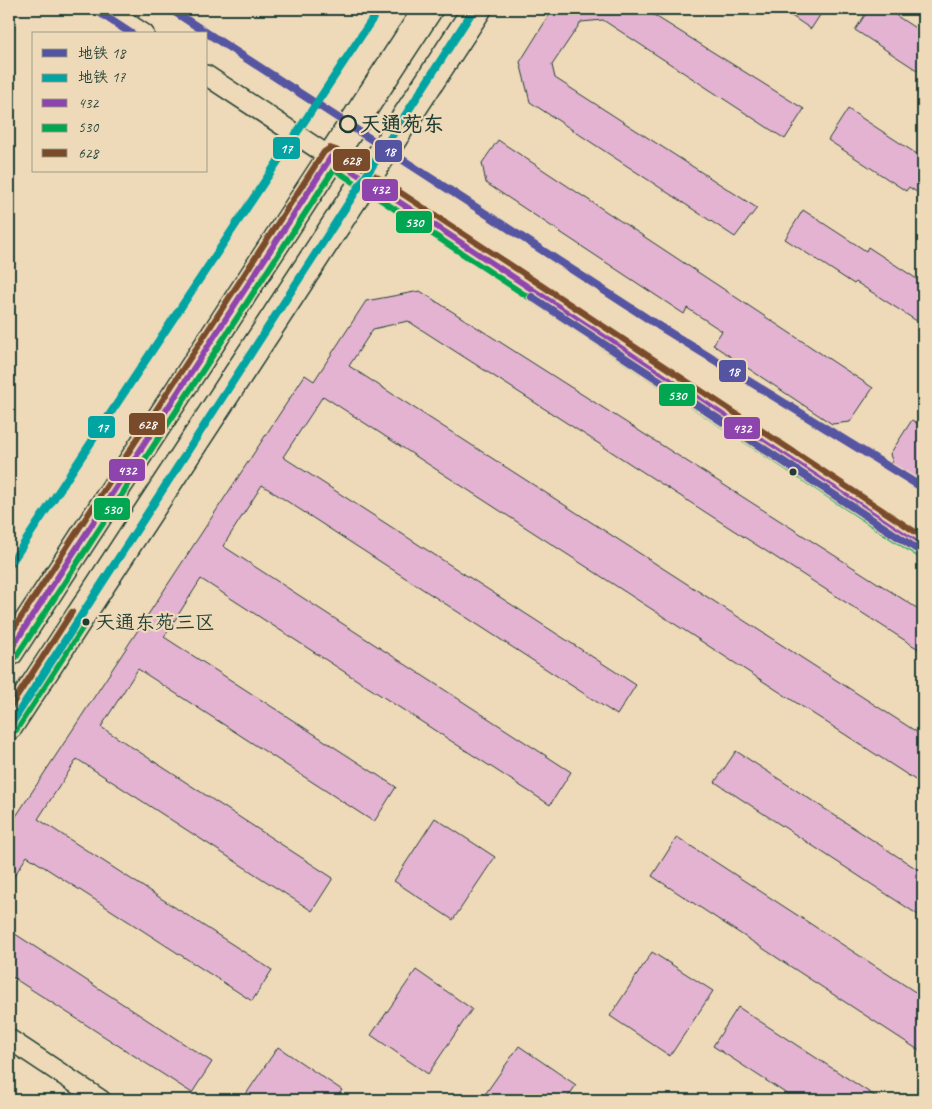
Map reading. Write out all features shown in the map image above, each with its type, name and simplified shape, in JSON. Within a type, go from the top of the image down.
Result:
[{"type":"main road","points":[[9,652],[428,9]]},
{"type":"main road","points":[[9,725],[477,9]]},
{"type":"street","points":[[106,9],[141,32]]},
{"type":"street","points":[[208,76],[798,466],[923,546]]},
{"type":"street","points":[[9,1039],[101,1100]]},
{"type":"building","points":[[553,9],[644,9],[804,109],[785,139],[603,20],[581,22],[552,65],[555,78],[757,208],[735,237],[530,102],[520,62]]},
{"type":"building","points":[[781,9],[824,9],[811,29]]},
{"type":"building","points":[[869,9],[886,9],[923,33],[923,74],[855,30]]},
{"type":"building","points":[[848,109],[923,158],[923,196],[909,187],[906,191],[828,140]]},
{"type":"building","points":[[498,140],[873,388],[850,422],[832,424],[713,345],[722,331],[687,308],[684,314],[486,183],[482,163]]},
{"type":"building","points":[[803,210],[866,251],[868,247],[923,283],[923,325],[856,282],[854,284],[785,239]]},
{"type":"building","points":[[420,291],[923,612],[923,652],[408,321],[373,329],[349,366],[923,736],[923,785],[323,396],[283,457],[636,685],[617,715],[262,485],[223,546],[571,772],[550,805],[201,579],[164,637],[396,787],[374,822],[138,669],[101,727],[333,878],[312,911],[77,759],[38,819],[272,970],[252,1001],[27,856],[9,884],[9,827],[305,375],[314,381],[366,301]]},
{"type":"building","points":[[912,420],[923,427],[923,489],[895,471],[890,454]]},
{"type":"building","points":[[736,751],[923,873],[923,918],[715,782]]},
{"type":"building","points":[[435,818],[495,857],[453,920],[394,881]]},
{"type":"building","points":[[677,837],[923,997],[923,1053],[652,876]]},
{"type":"building","points":[[9,930],[212,1062],[192,1093],[9,975]]},
{"type":"building","points":[[652,952],[713,991],[670,1056],[610,1016]]},
{"type":"building","points":[[416,970],[472,1009],[428,1074],[371,1035]]},
{"type":"building","points":[[738,1007],[881,1100],[796,1100],[713,1046]]},
{"type":"building","points":[[519,1046],[576,1085],[566,1100],[481,1100]]},
{"type":"building","points":[[278,1047],[342,1090],[335,1100],[242,1100]]},
{"type":"metro line","name":"18","points":[[94,9],[129,32]]},
{"type":"metro line","name":"18","points":[[170,9],[205,32]]},
{"type":"metro line","name":"17","points":[[9,566],[379,9]]},
{"type":"metro line","name":"17","points":[[9,727],[474,9]]},
{"type":"metro line","name":"18","points":[[208,34],[659,326],[923,488]]},
{"type":"metro line","name":"18","points":[[532,297],[923,553]]},
{"type":"transit line","name":"628","points":[[9,636],[324,152],[330,148],[336,150],[923,537]]},
{"type":"transit line","name":"432","points":[[9,652],[331,157],[923,547]]},
{"type":"transit line","name":"530","points":[[16,657],[334,169],[918,554]]},
{"type":"transit line","name":"628","points":[[9,709],[72,612]]},
{"type":"transit line","name":"432","points":[[9,725],[79,617]]},
{"type":"transit line","name":"530","points":[[16,730],[86,622]]},
{"type":"place","name":"天通苑东","points":[[348,124]]},
{"type":"place","name":"天通东苑三区","points":[[86,622]]}]
